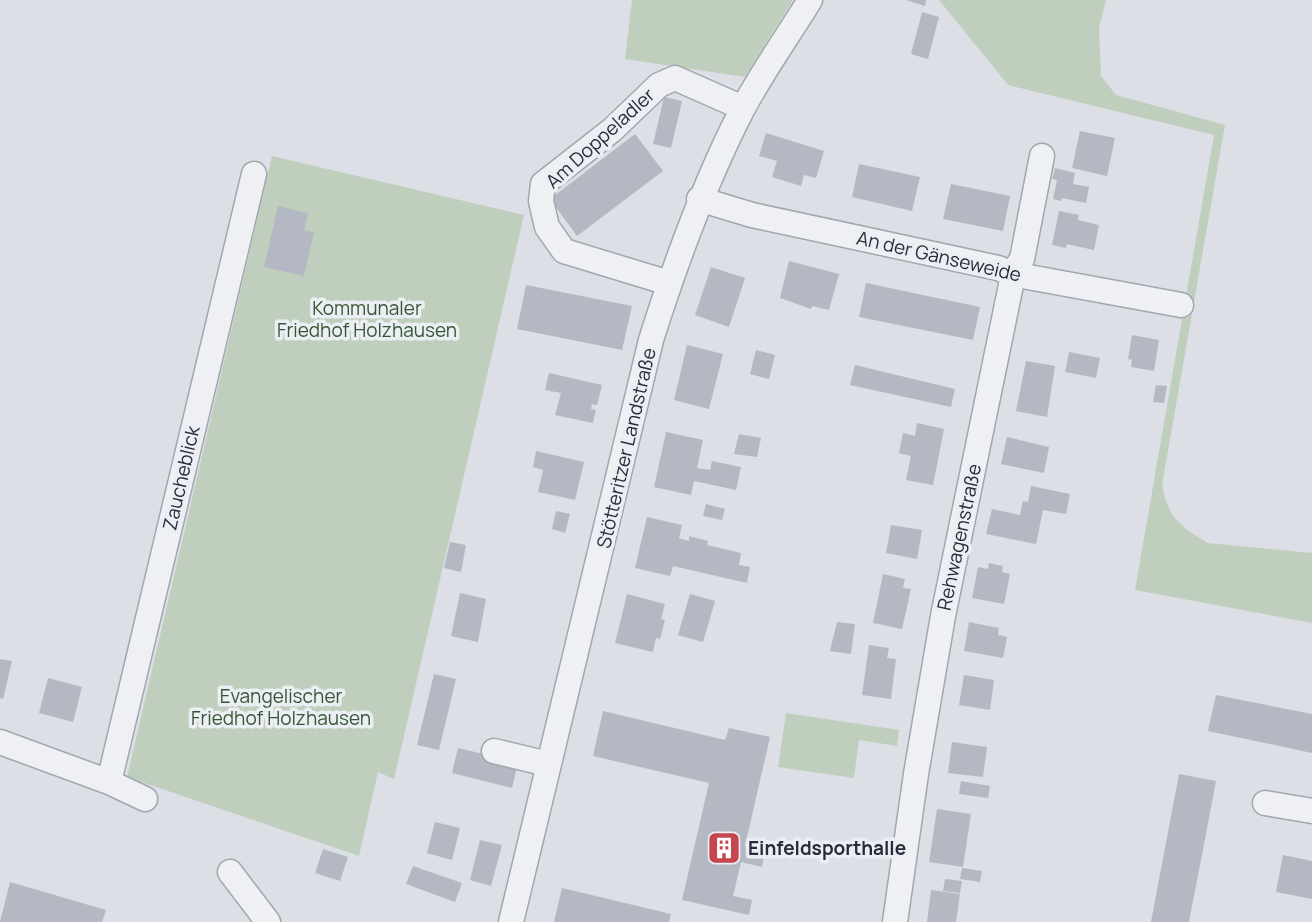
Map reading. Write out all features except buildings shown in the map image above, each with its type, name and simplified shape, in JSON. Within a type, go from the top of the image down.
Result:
[{"type":"street","name":"Stötteritzer Landstraße","points":[[511,922],[651,340],[669,282],[699,199],[743,108],[810,0]]},
{"type":"street","name":"Am Doppeladler","points":[[669,282],[565,251],[547,228],[541,201],[543,184],[612,130],[659,85],[675,78],[743,108]]},
{"type":"street","name":"Rehwagenstraße","points":[[895,922],[916,774],[943,616],[1012,274],[1021,259],[1042,156]]},
{"type":"street","name":"Zaucheblick","points":[[108,782],[254,174]]},
{"type":"street","name":"An der Gänseweide","points":[[699,199],[752,215],[998,268],[1012,274],[1181,305]]},
{"type":"street","points":[[0,742],[108,782],[145,799]]},
{"type":"street","points":[[494,751],[548,764]]},
{"type":"street","points":[[1265,803],[1312,811]]},
{"type":"street","points":[[230,872],[268,922]]},
{"type":"green space","points":[[632,0],[793,0],[745,77],[625,59]]},
{"type":"green space","points":[[939,0],[1106,0],[1099,28],[1101,76],[1116,95],[1225,125],[1162,485],[1173,516],[1188,531],[1208,543],[1312,553],[1312,623],[1135,590],[1214,135],[1008,85]]},
{"type":"green space","name":"Kommunaler Friedhof Holzhausen","points":[[272,156],[524,215],[394,779],[378,772],[359,856],[127,777]]},
{"type":"green space","points":[[786,713],[899,730],[897,746],[859,740],[854,778],[778,767]]},
{"type":"place","name":"Einfeldsporthalle","points":[[724,848]]},
{"type":"park label","name":"Evangelischer Friedhof Holzhausen","points":[[281,707]]}]
